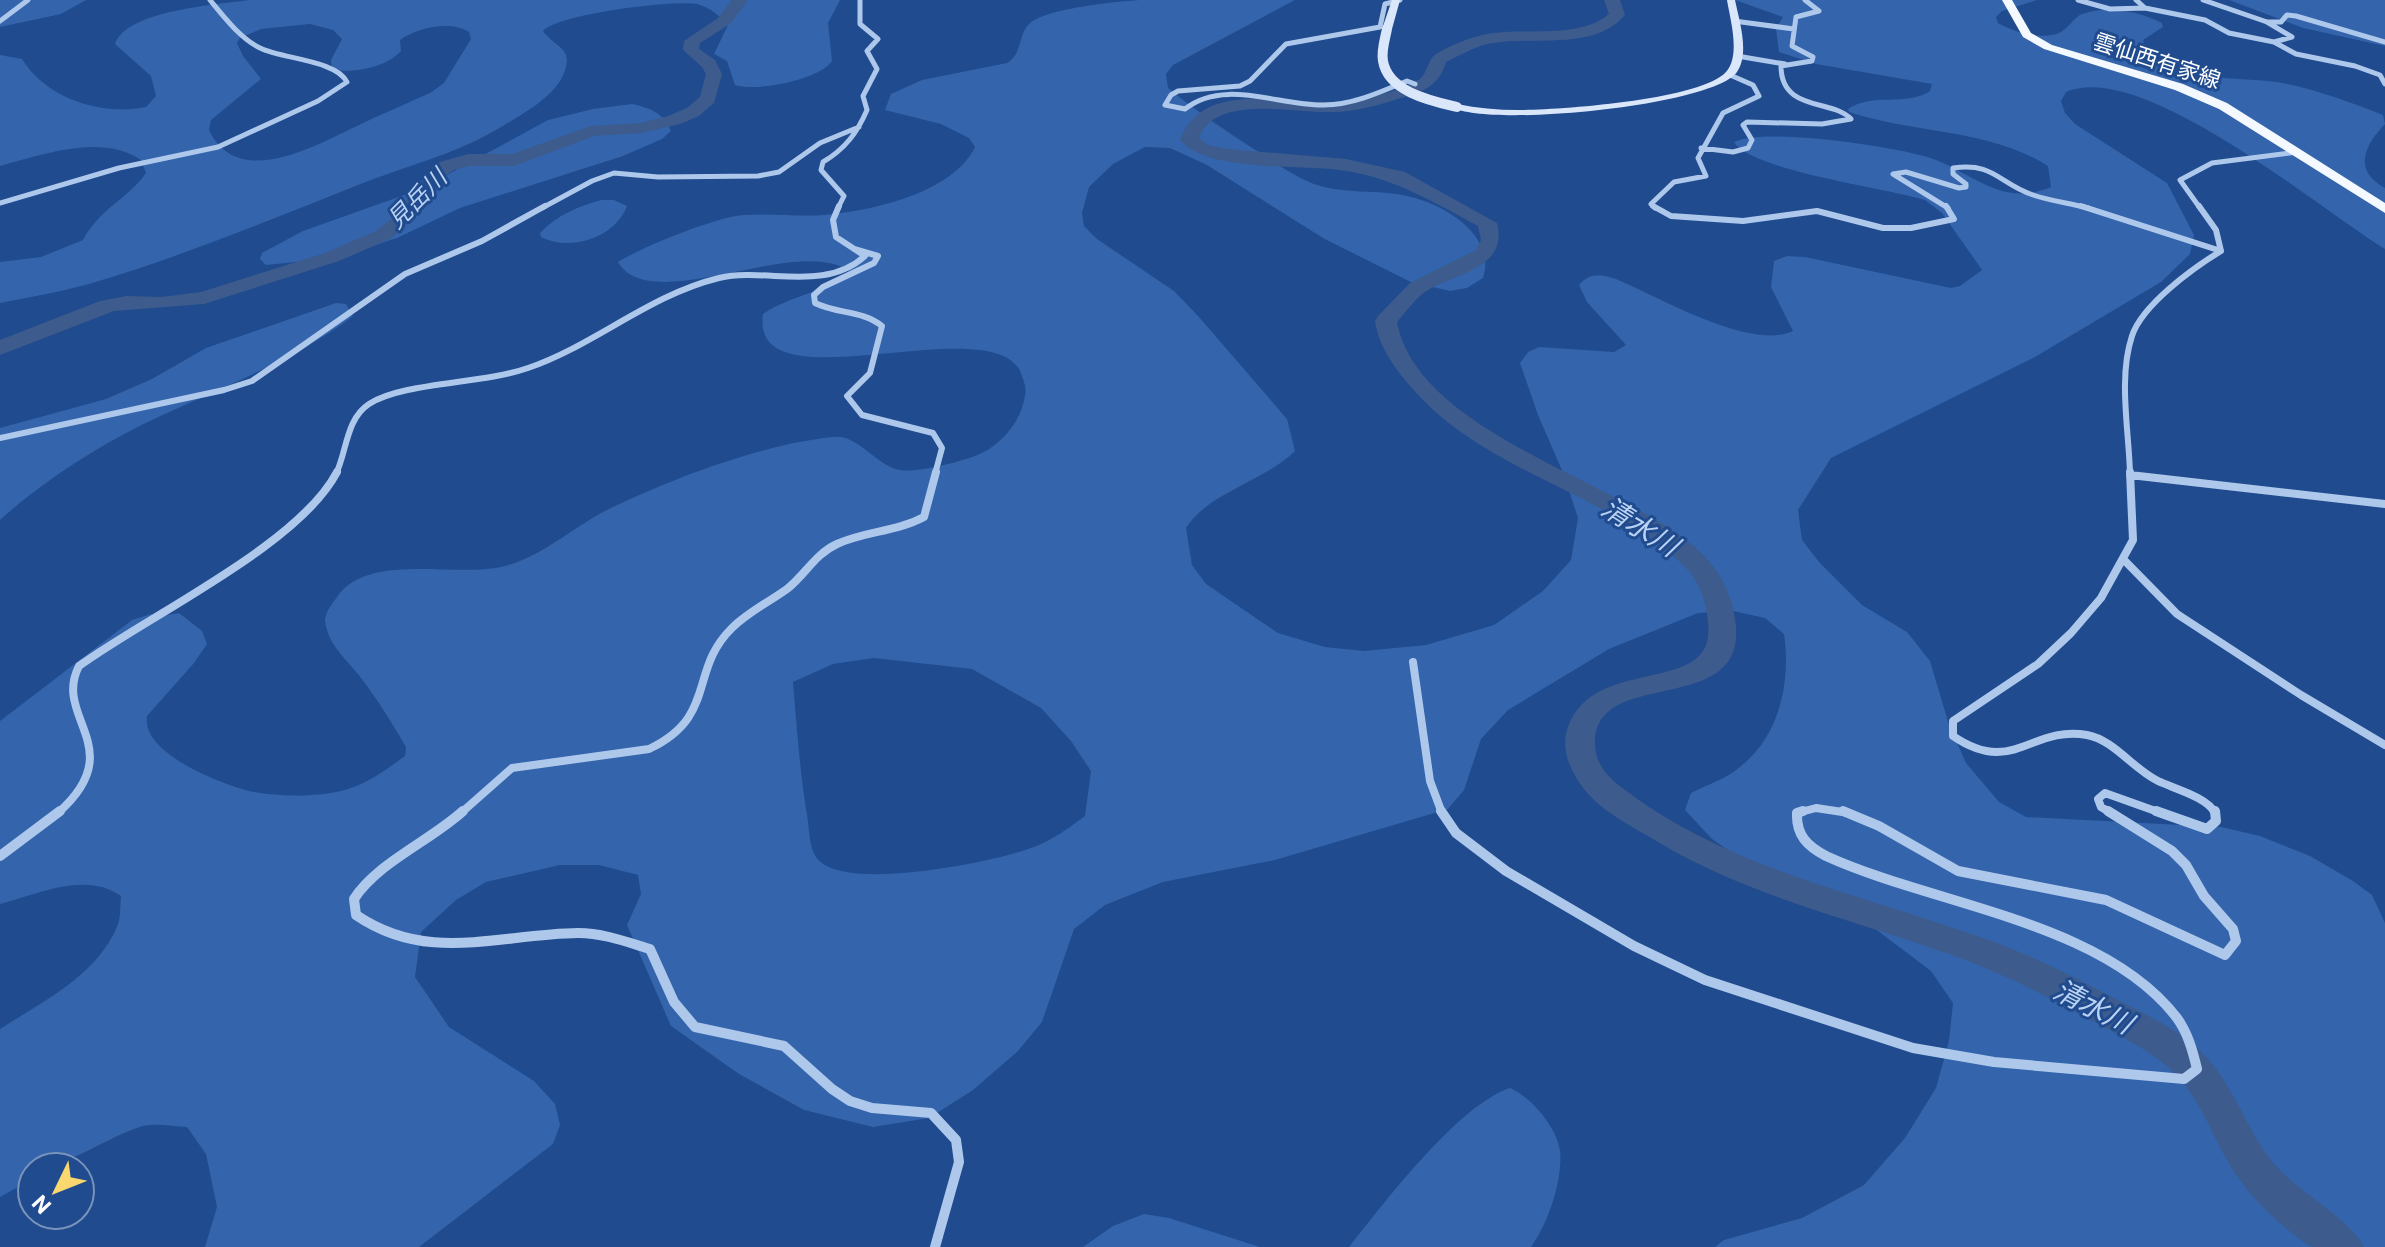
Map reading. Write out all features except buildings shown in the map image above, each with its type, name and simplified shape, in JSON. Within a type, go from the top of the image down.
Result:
[{"type":"main road","name":"雲仙西有家線","points":[[2007,0],[2027,35],[2048,47],[2200,95],[2385,209]]},
{"type":"street","points":[[0,21],[28,0]]},
{"type":"street","points":[[0,203],[119,168],[218,147],[318,101],[347,82],[335,70],[260,48],[229,23],[210,0]]},
{"type":"street","points":[[0,856],[49,821],[80,787],[90,769],[90,742],[70,694],[71,678],[79,666],[269,542],[317,501],[341,464],[349,430],[358,410],[373,401],[402,392],[497,378],[531,367],[578,347],[674,295],[706,283],[730,276],[805,277],[843,270],[860,263],[865,256],[836,237],[833,220],[844,196],[821,170],[823,162],[844,151],[860,127],[867,110],[863,96],[877,69],[867,51],[878,39],[860,24],[860,0]]},
{"type":"street","points":[[1397,0],[1382,57],[1393,79],[1425,98],[1457,107],[1521,113],[1616,104],[1700,90],[1730,75],[1737,56],[1732,0]]},
{"type":"street","points":[[1397,0],[1385,4],[1380,27],[1286,44],[1250,81],[1229,88],[1178,91],[1171,95],[1165,105],[1185,109],[1192,100],[1203,97],[1262,96],[1325,105],[1385,91],[1407,81],[1415,84]]},
{"type":"street","points":[[2078,0],[2110,9],[2145,8],[2205,20],[2229,33],[2274,42],[2296,54],[2355,66],[2380,75],[2385,84]]},
{"type":"street","points":[[2136,0],[2145,8]]},
{"type":"street","points":[[2203,0],[2267,22],[2292,37],[2274,42]]},
{"type":"street","points":[[1737,56],[1786,64],[1812,61],[1813,57],[1792,46],[1796,17],[1819,11],[1805,1]]},
{"type":"street","points":[[2267,22],[2281,22],[2287,15],[2296,16],[2385,42]]},
{"type":"street","points":[[1734,21],[1794,29]]},
{"type":"street","points":[[1701,148],[1733,152],[1748,148],[1752,140],[1743,125],[1747,122],[1822,124],[1851,119],[1798,99],[1781,78],[1779,69],[1786,64]]},
{"type":"street","points":[[1730,75],[1753,85],[1759,96],[1723,113],[1698,158],[1706,176],[1674,182],[1651,204],[1655,209],[1671,216],[1743,221],[1817,211],[1870,227],[1911,228],[1954,219],[1945,204],[1893,174],[1906,172],[1959,188],[1966,187],[1966,184],[1953,174],[1953,168],[1975,165],[1993,172],[2012,187],[2035,196],[2080,206],[2221,251]]},
{"type":"street","points":[[0,438],[224,390],[252,381],[405,274],[482,241],[592,181],[614,173],[658,177],[758,176],[779,172],[820,143],[860,127]]},
{"type":"street","points":[[2221,251],[2221,237],[2213,222],[2180,180],[2212,163],[2297,152]]},
{"type":"street","points":[[854,249],[878,256],[874,263],[823,287],[814,295],[815,303],[825,309],[868,316],[882,326],[874,348],[874,372],[862,386],[847,396],[862,415],[933,433],[942,448],[924,517],[910,527],[825,550],[797,580],[729,631],[717,648],[697,708],[686,727],[668,742],[649,749],[512,768],[439,833],[365,882],[354,899],[356,915],[369,927],[403,939],[451,943],[579,933],[650,949],[662,969],[674,1005],[696,1028],[775,1042],[792,1049],[842,1097],[863,1105],[931,1113],[956,1140],[959,1162],[935,1247]]},
{"type":"street","points":[[1413,662],[1430,781],[1440,810],[1456,833],[1506,871],[1634,946],[1705,980],[1913,1048],[1994,1062],[2184,1079],[2197,1069],[2192,1048],[2178,1020],[2149,988],[2113,963],[2068,940],[1844,864],[1815,850],[1801,839],[1795,824],[1797,813],[1812,806],[1860,816],[1934,862],[1958,871],[2125,907],[2154,920],[2201,949],[2225,955],[2236,941],[2233,929],[2204,896],[2186,865],[2172,851],[2101,807],[2098,799],[2105,793],[2125,797],[2187,826],[2207,829],[2216,821],[2215,810],[2202,800],[2141,772],[2116,748],[2099,738],[2076,734],[1984,755],[1967,748],[1953,736],[1953,721],[1967,708],[2022,677],[2078,624],[2125,561],[2133,540],[2126,366],[2132,334],[2148,309],[2201,263],[2221,251]]},
{"type":"street","points":[[2130,475],[2385,504]]},
{"type":"street","points":[[2125,561],[2177,614],[2301,695],[2385,745]]},
{"type":"shaded area","points":[[0,0],[86,0],[61,14],[0,27]]},
{"type":"shaded area","points":[[249,0],[840,0],[828,23],[832,61],[825,68],[801,79],[758,87],[735,85],[727,61],[714,54],[728,25],[714,12],[697,4],[617,10],[553,25],[543,31],[567,58],[559,82],[534,106],[478,139],[157,262],[78,287],[0,303],[0,262],[41,257],[83,240],[97,220],[146,173],[141,160],[125,152],[90,147],[53,152],[0,166],[0,55],[22,59],[46,85],[76,101],[111,109],[146,107],[156,96],[151,76],[115,44],[123,33],[136,23],[154,16]],"holes":[[[310,24],[333,30],[342,39],[331,60],[332,70],[340,71],[359,70],[387,62],[401,51],[400,40],[424,29],[453,26],[469,32],[471,39],[444,83],[430,93],[321,143],[300,152],[258,161],[239,158],[222,148],[209,130],[211,120],[261,79],[243,56],[237,43],[240,38],[261,29]]]},
{"type":"shaded area","points":[[1139,0],[1295,0],[1173,65],[1166,74],[1168,88],[1302,179],[1334,189],[1398,194],[1425,201],[1453,215],[1476,236],[1483,249],[1483,278],[1467,288],[1450,291],[1411,282],[1323,238],[1207,165],[1170,148],[1145,147],[1113,164],[1089,187],[1082,213],[1084,226],[1097,239],[1174,291],[1287,419],[1295,451],[1268,471],[1208,505],[1186,528],[1192,565],[1206,584],[1278,633],[1325,647],[1364,651],[1426,645],[1494,625],[1543,591],[1571,560],[1578,518],[1520,363],[1528,352],[1539,347],[1614,352],[1626,345],[1587,302],[1579,285],[1587,278],[1600,275],[1616,279],[1729,328],[1775,335],[1793,331],[1771,287],[1774,261],[1787,256],[1805,257],[1951,288],[1960,286],[1982,270],[1942,213],[1925,200],[1766,162],[1734,142],[1772,136],[1856,143],[1924,156],[2000,190],[2032,193],[2051,187],[2048,166],[2025,154],[1976,138],[1849,112],[1848,109],[1868,101],[1920,96],[1930,91],[1932,84],[1816,64],[1779,52],[1776,29],[1783,17],[1735,0],[2037,0],[2002,11],[1996,17],[1998,23],[2012,29],[2044,36],[2059,33],[2082,14],[2102,10],[2123,11],[2162,23],[2163,27],[2143,40],[2156,57],[2171,66],[2207,76],[2295,86],[2383,115],[2385,124],[2372,140],[2365,165],[2368,173],[2385,188],[2385,249],[2275,173],[2183,117],[2139,97],[2099,88],[2066,92],[2061,101],[2065,113],[2075,124],[2167,183],[2194,235],[2190,254],[2161,282],[2035,357],[1831,458],[1798,510],[1802,540],[1819,562],[1862,605],[1907,632],[1930,661],[1949,725],[1966,763],[1999,802],[2026,817],[2221,827],[2260,836],[2310,856],[2372,895],[2385,923],[2385,1247],[1715,1247],[1724,1240],[1802,1218],[1864,1185],[1905,1138],[1936,1088],[1949,1041],[1953,1003],[1931,971],[1878,931],[1823,899],[1765,876],[1712,839],[1685,810],[1691,793],[1730,774],[1754,754],[1774,723],[1780,706],[1786,670],[1784,634],[1765,618],[1733,611],[1698,613],[1609,649],[1508,710],[1481,739],[1464,790],[1448,809],[1275,860],[1163,882],[1105,905],[1074,929],[1042,1022],[1018,1051],[973,1090],[929,1118],[873,1127],[804,1110],[739,1074],[671,1026],[627,925],[641,894],[638,875],[599,865],[560,865],[486,882],[456,900],[421,932],[415,977],[449,1027],[534,1081],[555,1104],[560,1125],[553,1144],[419,1247],[205,1247],[217,1207],[206,1154],[187,1127],[143,1126],[87,1151],[16,1151],[16,1188],[0,1197],[0,1029],[50,998],[96,960],[117,927],[121,896],[92,885],[77,885],[46,890],[0,904],[0,721],[132,620],[151,614],[156,617],[179,613],[202,631],[207,644],[147,716],[148,730],[156,742],[169,754],[202,774],[249,791],[295,796],[341,791],[382,772],[405,756],[406,747],[379,703],[330,638],[325,620],[328,611],[351,583],[392,570],[463,570],[505,566],[533,555],[598,515],[636,497],[691,474],[779,446],[843,437],[883,463],[907,471],[959,461],[984,452],[1008,432],[1023,405],[1025,392],[1020,371],[999,354],[964,349],[830,357],[793,354],[769,341],[763,314],[833,283],[849,271],[825,262],[795,262],[691,280],[660,282],[635,277],[618,262],[680,233],[732,217],[843,213],[887,204],[930,188],[964,163],[975,147],[969,138],[941,124],[885,110],[891,94],[922,80],[1007,63],[1018,50],[1028,25],[1049,14]],"holes":[[[874,658],[972,669],[1041,708],[1071,741],[1091,771],[1085,816],[1055,836],[1031,848],[1004,856],[914,872],[853,873],[830,868],[816,857],[810,840],[793,682],[833,664]]]},
{"type":"shaded area","points":[[2229,0],[2385,0],[2385,46],[2303,28]]},
{"type":"shaded area","points":[[632,104],[656,112],[671,131],[662,139],[623,156],[460,208],[397,238],[335,258],[266,265],[260,259],[262,253],[303,231],[421,189],[548,120]]},
{"type":"shaded area","points":[[601,200],[614,200],[627,206],[613,226],[602,234],[565,243],[541,237],[540,233],[560,216]]},
{"type":"shaded area","points":[[336,303],[346,304],[353,316],[331,332],[256,373],[113,440],[53,478],[0,520],[0,428],[106,399],[152,379],[206,348]]},
{"type":"shaded area","points":[[1510,1088],[1542,1114],[1554,1132],[1560,1151],[1553,1201],[1531,1247],[1349,1247],[1445,1134],[1490,1098]]},
{"type":"shaded area","points":[[1144,1214],[1169,1218],[1260,1247],[1083,1247],[1113,1226]]},
{"type":"waterway","name":"見岳川","points":[[0,348],[108,306],[127,302],[161,303],[204,298],[332,257],[383,235],[398,223],[438,172],[447,166],[468,160],[514,160],[591,131],[641,128],[693,112],[708,99],[714,74],[709,64],[691,50],[692,41],[724,21],[740,0]]},
{"type":"waterway","name":"清水川","points":[[1612,0],[1617,15],[1594,29],[1491,38],[1477,42],[1439,59],[1429,80],[1413,89],[1342,106],[1250,104],[1228,107],[1209,113],[1195,123],[1189,140],[1202,149],[1227,155],[1346,165],[1398,176],[1487,223],[1491,240],[1485,254],[1417,287],[1386,321],[1397,352],[1439,403],[1483,439],[1616,506],[1685,553],[1708,579],[1721,615],[1722,647],[1709,664],[1686,677],[1619,693],[1605,700],[1586,719],[1579,742],[1581,755],[1600,786],[1648,821],[1723,862],[1802,893],[1990,955],[2067,990],[2166,1044],[2184,1058],[2209,1088],[2243,1152],[2264,1182],[2296,1212],[2344,1247]]}]
